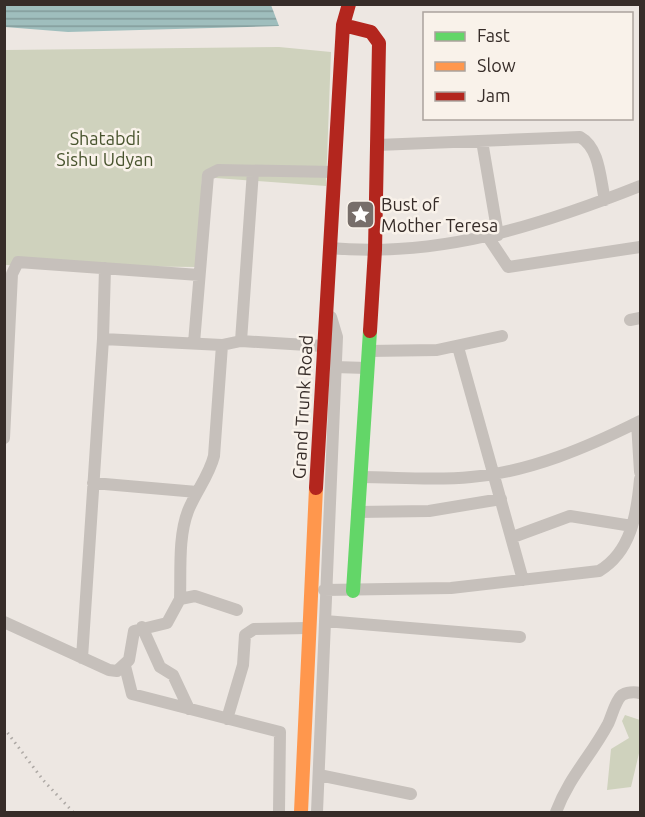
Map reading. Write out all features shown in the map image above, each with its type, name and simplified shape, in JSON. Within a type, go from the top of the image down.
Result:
[{"type":"main road","points":[[339,4],[343,25],[371,32],[379,43],[375,250],[353,591]]},
{"type":"main road","name":"Grand Trunk Road","points":[[301,813],[323,346],[343,25],[349,4]]},
{"type":"street","points":[[376,145],[580,137],[594,150],[605,200]]},
{"type":"street","points":[[482,141],[493,236],[508,267],[640,247]]},
{"type":"street","points":[[195,343],[208,175],[218,170],[335,172]]},
{"type":"street","points":[[241,341],[253,171]]},
{"type":"street","points":[[329,248],[375,250],[425,248],[493,236],[605,200],[640,186]]},
{"type":"street","points":[[4,438],[13,267],[18,262],[199,275]]},
{"type":"street","points":[[82,658],[103,339],[105,268]]},
{"type":"street","points":[[317,813],[325,621],[324,590],[337,337],[326,298]]},
{"type":"street","points":[[368,351],[423,351],[502,336]]},
{"type":"street","points":[[103,339],[222,345],[241,341],[323,346]]},
{"type":"street","points":[[4,622],[82,658],[117,671],[129,660],[134,631],[142,627],[167,623],[180,599],[184,526],[197,492],[211,471],[214,456],[222,345]]},
{"type":"street","points":[[458,346],[492,475],[513,537],[523,580]]},
{"type":"street","points":[[334,367],[367,368]]},
{"type":"street","points":[[360,477],[440,478],[492,475],[562,455],[639,422],[640,472]]},
{"type":"street","points":[[324,590],[451,588],[599,571],[611,564],[623,549],[632,526],[640,479]]},
{"type":"street","points":[[93,483],[197,492]]},
{"type":"street","points":[[357,512],[429,511],[501,499]]},
{"type":"street","points":[[513,537],[570,516],[632,526]]},
{"type":"street","points":[[180,599],[195,596],[237,610]]},
{"type":"street","points":[[325,621],[520,638]]},
{"type":"street","points":[[142,627],[159,667],[173,675],[189,709]]},
{"type":"street","points":[[227,718],[243,665],[245,635],[254,629],[308,628]]},
{"type":"street","points":[[125,666],[132,694],[280,732],[279,813]]},
{"type":"street","points":[[556,813],[571,777],[604,731],[617,702],[623,695],[633,692],[640,693]]},
{"type":"street","points":[[319,775],[411,794]]},
{"type":"green space","name":"Shatabdi Sishu Udyan","points":[[279,47],[331,52],[326,186],[202,177],[198,267],[5,265],[5,50]]},
{"type":"green space","points":[[625,715],[640,720],[640,749],[631,787],[607,790],[611,749],[629,738],[622,721]]},
{"type":"water","points":[[4,5],[271,5],[279,26],[68,32],[5,27]]},
{"type":"railway","points":[[4,728],[43,780],[73,812]]},
{"type":"traffic: fast","points":[[353,591],[370,331]]},
{"type":"traffic: slow","points":[[301,812],[316,488]]},
{"type":"traffic: jam","points":[[316,488],[343,25],[349,4]]},
{"type":"traffic: jam","points":[[343,25],[371,32],[379,43],[375,250],[370,331]]},
{"type":"place","name":"Bust of Mother Teresa","points":[[360,214]]}]
